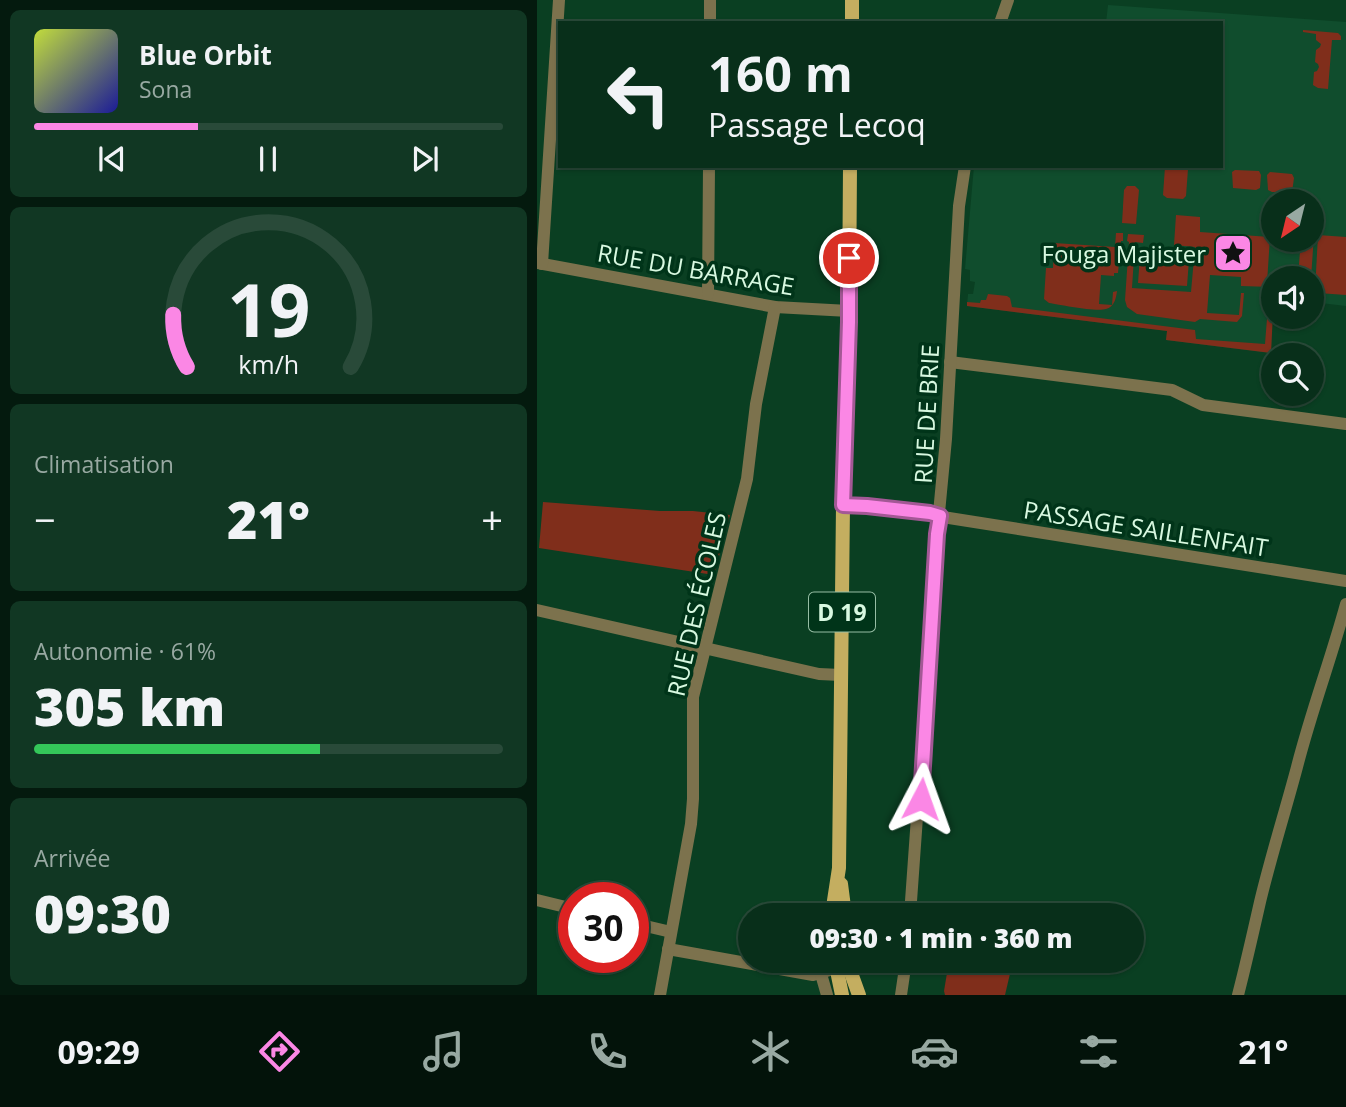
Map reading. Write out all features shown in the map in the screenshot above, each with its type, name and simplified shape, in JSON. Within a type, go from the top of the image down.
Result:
[{"type":"main road","points":[[852,0],[852,21]]},
{"type":"main road","name":"D 19","points":[[834,903],[839,868],[850,168]]},
{"type":"main road","name":"D 19","points":[[839,868],[844,903]]},
{"type":"main road","points":[[843,973],[843,995]]},
{"type":"main road","points":[[847,973],[859,995]]},
{"type":"street","points":[[540,264],[559,0]]},
{"type":"street","points":[[710,0],[710,21]]},
{"type":"street","points":[[1001,21],[1008,0]]},
{"type":"street","points":[[708,294],[709,168]]},
{"type":"street","name":"RUE DE BRIE","points":[[911,903],[924,760],[959,206],[965,168]]},
{"type":"street","name":"RUE DU BARRAGE","points":[[540,264],[775,307],[849,311]]},
{"type":"street","name":"RUE DES ÉCOLES","points":[[659,995],[691,824],[693,696],[747,479],[756,404],[775,307]]},
{"type":"street","points":[[950,362],[1172,390],[1203,405],[1346,424]]},
{"type":"street","name":"PASSAGE SAILLENFAIT","points":[[843,505],[930,513],[1346,581]]},
{"type":"street","points":[[1238,995],[1274,848],[1346,604]]},
{"type":"street","points":[[537,610],[819,674],[841,675]]},
{"type":"street","points":[[537,900],[558,905]]},
{"type":"street","points":[[649,927],[671,932]]},
{"type":"street","points":[[668,950],[809,975],[821,974],[827,995]]},
{"type":"street","points":[[901,995],[904,973]]},
{"type":"shaded area","points":[[1108,5],[1346,22],[1346,306],[1324,303],[1324,266],[1261,266],[1261,329],[1272,329],[1271,343],[1261,343],[1261,352],[1166,340],[1167,331],[967,306],[968,294],[973,294],[975,282],[970,281],[970,270],[965,269],[974,168],[1223,168],[1223,21],[1106,21]]},
{"type":"shaded area","points":[[1303,30],[1338,33],[1341,36],[1341,40],[1332,40],[1328,89],[1313,85],[1314,72],[1319,67],[1315,62],[1316,50],[1321,44],[1316,40],[1316,34]]},
{"type":"shaded area","points":[[1165,168],[1187,168],[1186,196],[1183,199],[1167,198],[1163,195]]},
{"type":"shaded area","points":[[1259,171],[1260,188],[1233,188],[1232,172]]},
{"type":"shaded area","points":[[1270,172],[1292,174],[1292,189],[1268,189],[1267,175]]},
{"type":"shaded area","points":[[1127,186],[1135,186],[1139,190],[1136,224],[1122,223],[1124,190]]},
{"type":"shaded area","points":[[1176,215],[1200,217],[1200,232],[1261,236],[1261,252],[1269,252],[1268,266],[1261,266],[1261,287],[1241,286],[1241,277],[1210,275],[1207,313],[1239,315],[1241,293],[1244,293],[1242,316],[1237,322],[1200,319],[1195,322],[1137,314],[1127,307],[1128,234],[1144,235],[1143,243],[1135,242],[1132,288],[1191,292],[1195,247],[1174,245]]},
{"type":"shaded area","points":[[1116,233],[1123,233],[1118,273],[1114,273],[1114,276],[1101,275],[1099,304],[1112,305],[1113,292],[1117,291],[1113,305],[1101,310],[1087,309],[1049,303],[1044,299],[1046,268],[1053,268],[1054,243],[1115,247]]},
{"type":"shaded area","points":[[1325,236],[1346,237],[1346,295],[1324,293],[1324,266],[1316,266],[1317,252],[1325,252]]},
{"type":"shaded area","points":[[1300,252],[1313,252],[1312,266],[1299,266]]},
{"type":"shaded area","points":[[1140,256],[1189,260],[1187,286],[1138,283]]},
{"type":"shaded area","points":[[988,294],[1007,296],[1012,307],[1195,330],[1196,339],[1261,344],[1261,352],[1166,340],[1167,331],[967,306],[967,302],[980,303],[981,300],[986,300]]},
{"type":"shaded area","points":[[1266,329],[1272,329],[1272,343],[1265,343]]},
{"type":"shaded area","points":[[543,502],[730,515],[714,575],[539,548]]},
{"type":"shaded area","points":[[947,973],[1010,973],[1005,995],[945,995]]},
{"type":"place","name":"Fouga Majister","points":[[1233,253]]},
{"type":"route","points":[[849,258],[843,505],[940,516],[921,799]]}]
